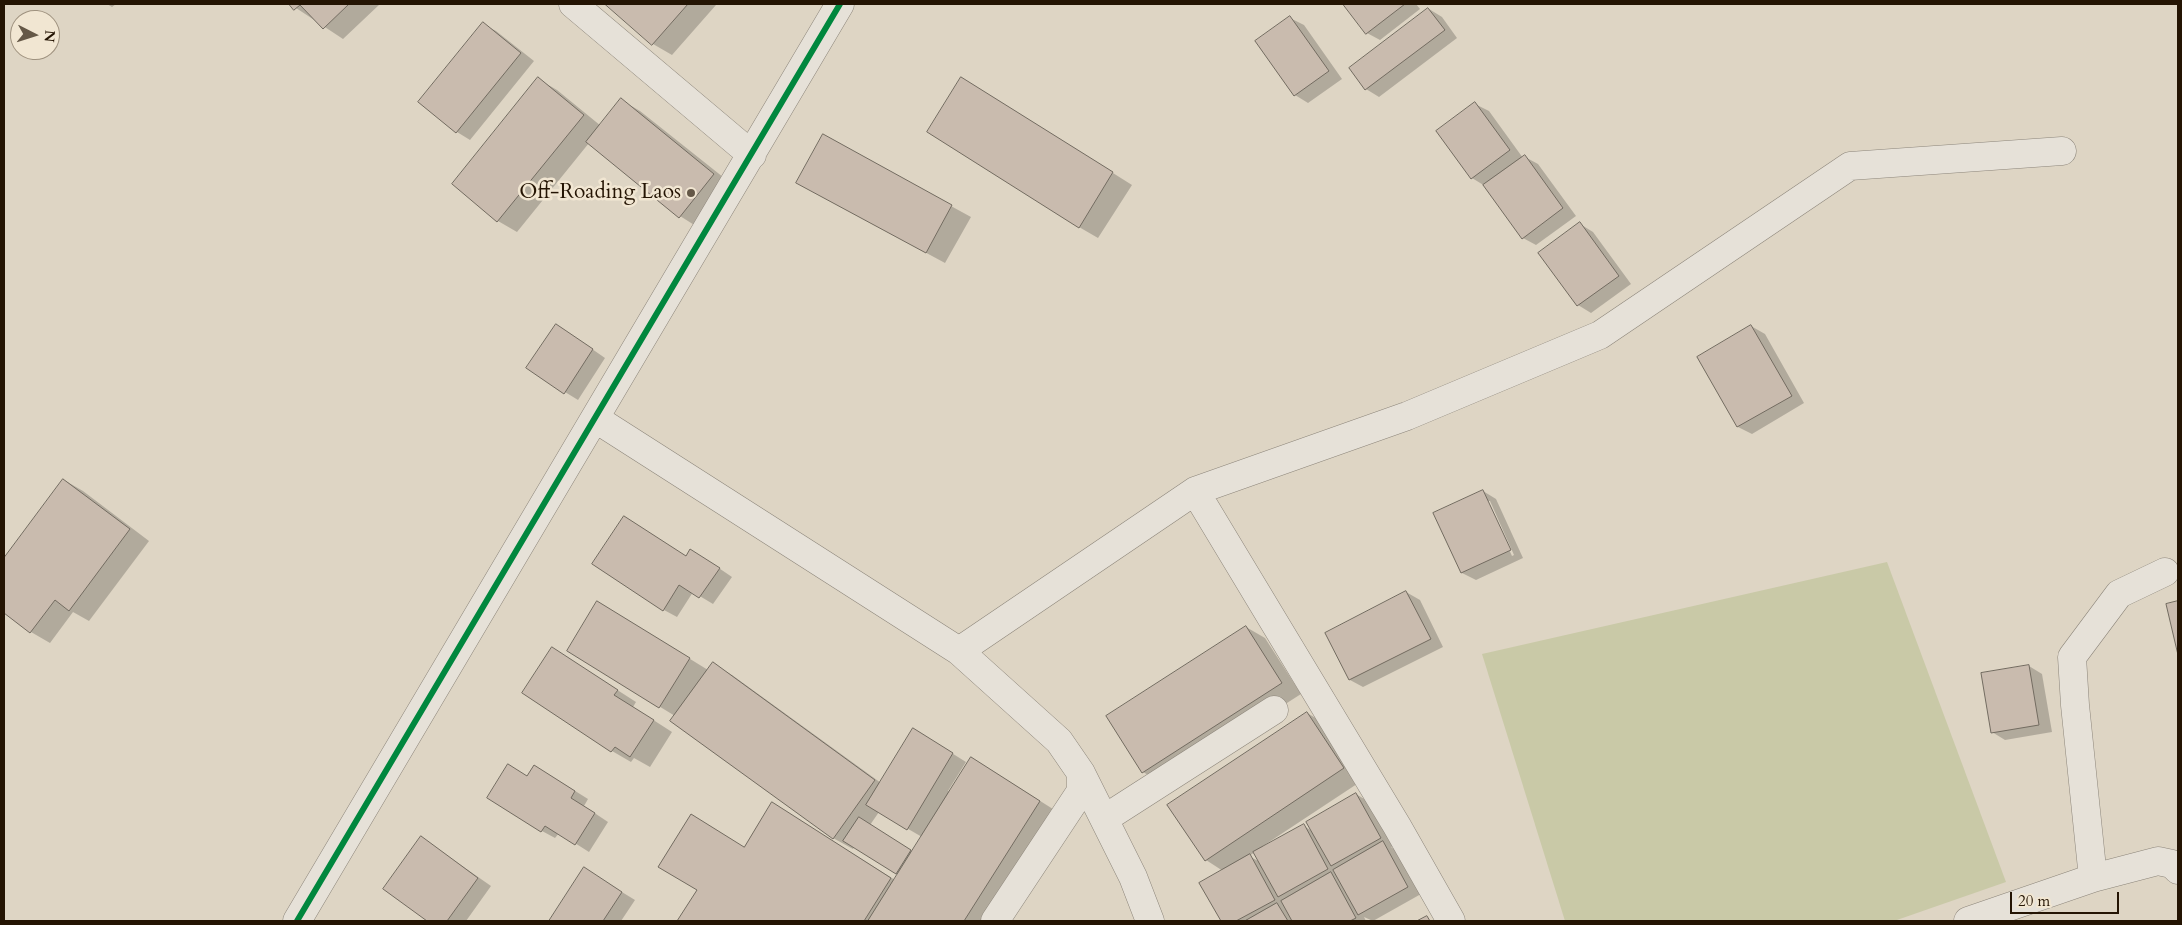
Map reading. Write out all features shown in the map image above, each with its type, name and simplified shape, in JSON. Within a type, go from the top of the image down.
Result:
[{"type":"street","points":[[572,4],[752,154]]},
{"type":"street","points":[[297,921],[840,4]]},
{"type":"street","points":[[959,651],[1195,490],[1407,416],[1600,335],[1850,166],[2062,151]]},
{"type":"street","points":[[596,419],[959,651],[1059,741],[1081,773],[1133,877],[1150,921]]},
{"type":"street","points":[[1195,490],[1398,826],[1451,921]]},
{"type":"street","points":[[2093,878],[2074,705],[2072,657],[2119,594],[2165,572]]},
{"type":"street","points":[[1104,819],[1274,710]]},
{"type":"street","points":[[995,921],[1082,791],[1081,773]]},
{"type":"street","points":[[1968,921],[2093,878],[2158,861],[2172,864],[2178,870]]},
{"type":"green space","points":[[1887,562],[2006,882],[1894,921],[1565,921],[1482,654]]},
{"type":"building","points":[[289,4],[349,4],[323,29],[300,5],[294,10]]},
{"type":"building","points":[[605,4],[688,4],[652,45]]},
{"type":"building","points":[[1343,4],[1405,4],[1366,34]]},
{"type":"building","points":[[1428,8],[1445,30],[1365,90],[1349,68]]},
{"type":"building","points":[[1290,16],[1329,71],[1294,96],[1255,41]]},
{"type":"building","points":[[483,22],[521,53],[456,133],[418,102]]},
{"type":"building","points":[[538,77],[584,115],[497,222],[452,184]]},
{"type":"building","points":[[961,77],[1113,172],[1079,228],[927,132]]},
{"type":"building","points":[[621,98],[714,174],[679,218],[586,142]]},
{"type":"building","points":[[1475,102],[1510,150],[1471,179],[1436,131]]},
{"type":"building","points":[[823,134],[952,205],[926,253],[796,183]]},
{"type":"building","points":[[1525,155],[1563,208],[1522,239],[1483,185]]},
{"type":"building","points":[[1580,222],[1619,276],[1577,306],[1538,253]]},
{"type":"building","points":[[556,324],[593,349],[564,394],[526,368]]},
{"type":"building","points":[[1751,325],[1792,396],[1737,427],[1697,357]]},
{"type":"building","points":[[63,479],[130,529],[69,611],[55,600],[30,633],[4,613],[4,558]]},
{"type":"building","points":[[1483,490],[1511,550],[1461,573],[1433,513]]},
{"type":"building","points":[[624,516],[686,556],[690,549],[720,568],[699,598],[679,585],[663,611],[592,564]]},
{"type":"building","points":[[1406,591],[1431,639],[1349,680],[1325,633]]},
{"type":"building","points":[[597,601],[690,658],[659,708],[567,651]]},
{"type":"building","points":[[2178,601],[2178,655],[2166,604]]},
{"type":"building","points":[[1246,626],[1282,683],[1142,773],[1106,716]]},
{"type":"building","points":[[552,647],[618,690],[614,695],[654,720],[630,757],[615,747],[611,752],[522,693]]},
{"type":"building","points":[[713,662],[875,780],[833,839],[670,721]]},
{"type":"building","points":[[2029,665],[2039,725],[1991,733],[1981,673]]},
{"type":"building","points":[[1307,712],[1344,768],[1205,861],[1167,805]]},
{"type":"building","points":[[913,728],[953,753],[907,830],[866,805]]},
{"type":"building","points":[[971,757],[1040,801],[964,921],[868,921]]},
{"type":"building","points":[[508,764],[527,776],[534,765],[575,791],[571,798],[595,813],[575,845],[545,826],[541,832],[487,798]]},
{"type":"building","points":[[1356,793],[1381,838],[1331,866],[1306,822]]},
{"type":"building","points":[[772,802],[891,878],[864,921],[677,921],[697,890],[658,867],[691,814],[744,847]]},
{"type":"building","points":[[859,817],[911,850],[896,874],[843,841]]},
{"type":"building","points":[[1304,824],[1328,869],[1278,897],[1253,852]]},
{"type":"building","points":[[421,836],[478,878],[447,921],[427,921],[383,889]]},
{"type":"building","points":[[1383,841],[1408,887],[1358,915],[1333,870]]},
{"type":"building","points":[[1250,854],[1275,900],[1236,921],[1221,921],[1199,883]]},
{"type":"building","points":[[584,867],[622,892],[603,921],[549,921]]},
{"type":"building","points":[[1331,872],[1356,918],[1350,921],[1292,921],[1281,901]]},
{"type":"building","points":[[1277,903],[1288,921],[1245,921]]},
{"type":"building","points":[[1427,916],[1430,921],[1417,921]]},
{"type":"cycle path","points":[[297,921],[840,4]]},
{"type":"place","name":"Off-Roading Laos","points":[[691,193]]}]
